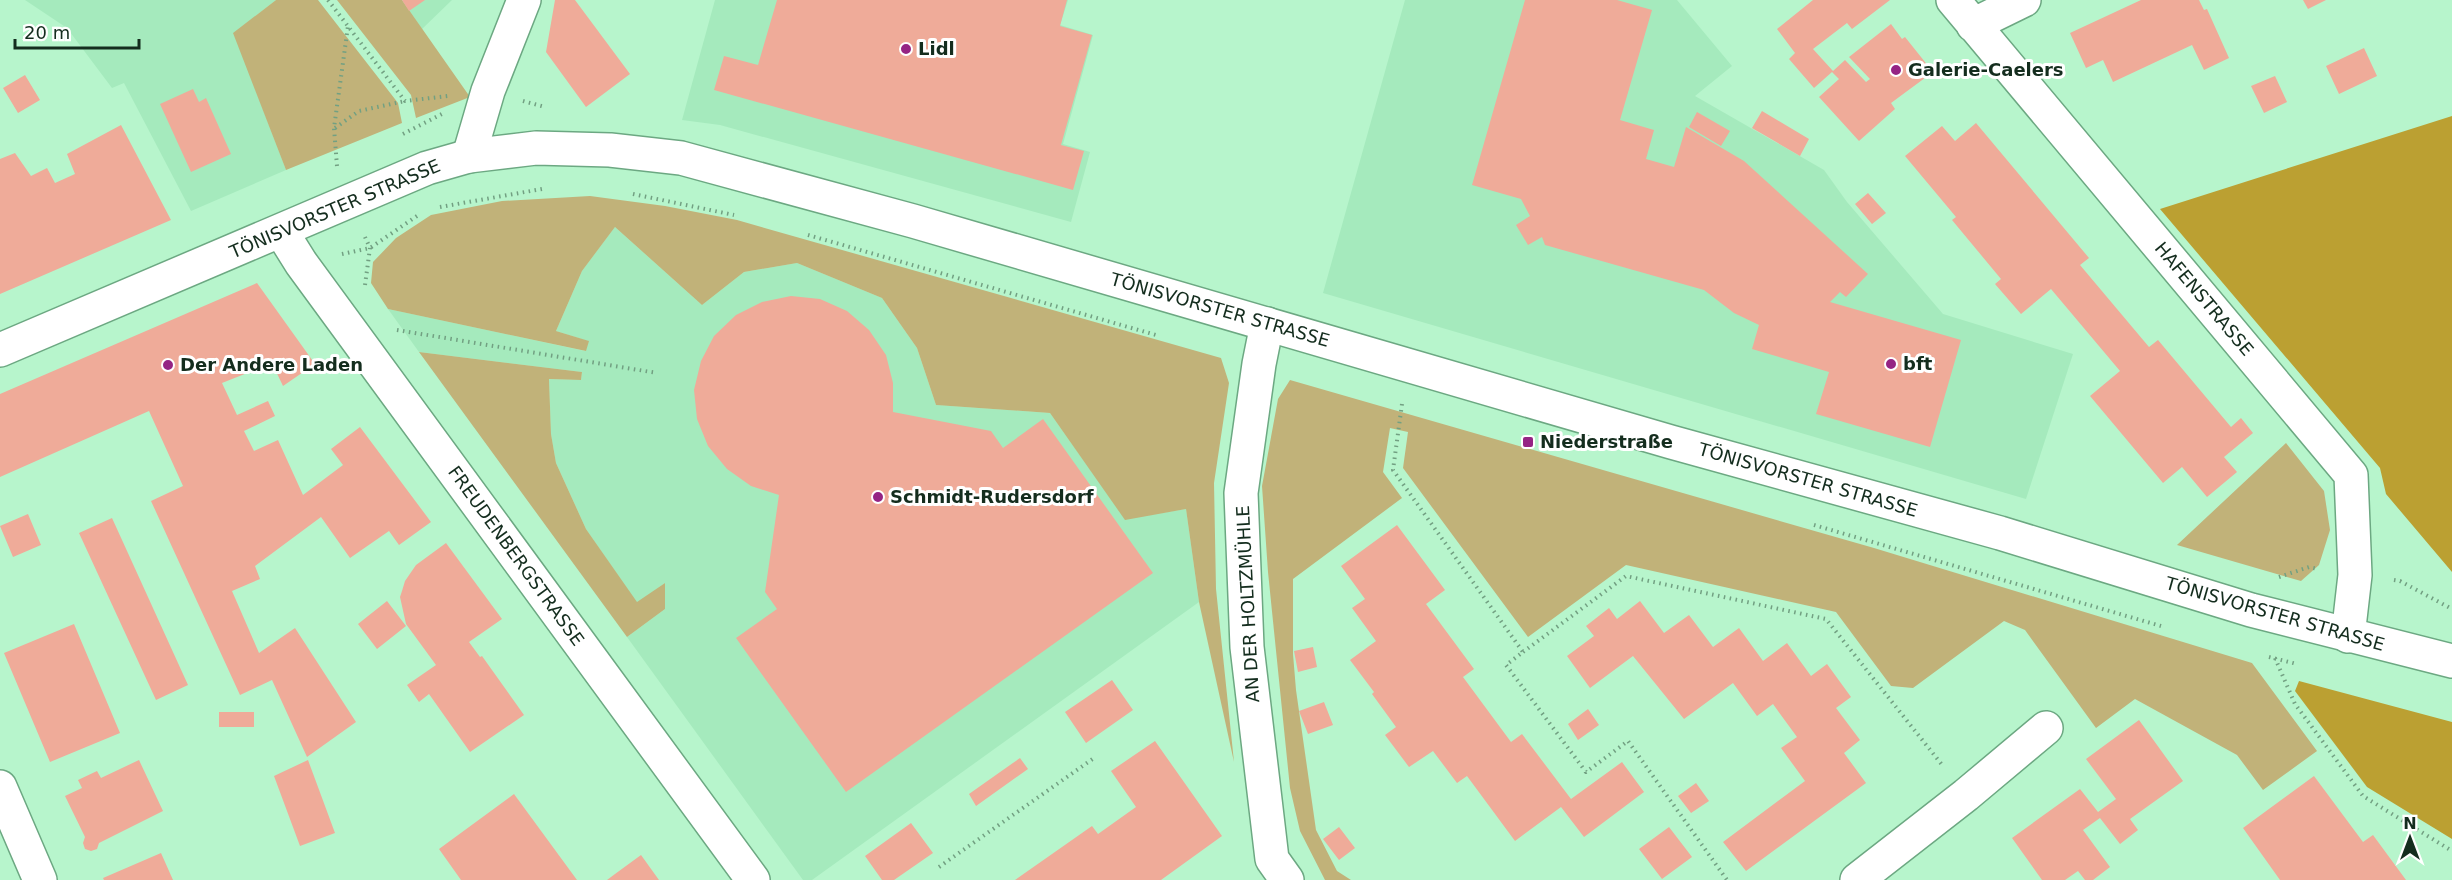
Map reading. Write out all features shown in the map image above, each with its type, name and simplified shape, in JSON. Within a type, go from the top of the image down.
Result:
[{"type":"street","points":[[469,156],[488,91],[524,0]]},
{"type":"street","name":"HAFENSTRASSE","points":[[1953,0],[2351,475],[2355,575],[2348,636]]},
{"type":"street","points":[[1973,25],[2024,0]]},
{"type":"street","name":"TÖNISVORSTER STRASSE","points":[[0,350],[427,168],[469,156],[536,148],[610,150],[681,158],[913,221],[1671,442],[2000,533],[2252,610],[2452,661]]},
{"type":"street","name":"FREUDENBERGSTRASSE","points":[[281,231],[301,263],[753,880]]},
{"type":"street","name":"AN DER HOLTZMÜHLE","points":[[1267,324],[1259,364],[1241,493],[1247,647],[1272,859],[1287,880]]},
{"type":"street","points":[[1857,880],[1966,795],[2046,728]]},
{"type":"street","points":[[0,787],[40,880]]},
{"type":"path","points":[[328,0],[405,101]]},
{"type":"path","points":[[348,26],[334,128],[337,167],[351,202]]},
{"type":"path","points":[[334,128],[359,111],[405,101],[488,91]]},
{"type":"path","points":[[396,330],[657,373]]},
{"type":"path","points":[[1410,365],[1393,470],[1523,652]]},
{"type":"path","points":[[1727,880],[1628,741],[1586,772],[1506,665],[1626,576],[1826,619],[1966,795]]},
{"type":"path","points":[[2252,610],[2295,704],[2363,796],[2452,851]]},
{"type":"path","points":[[939,867],[1094,758]]},
{"type":"shaded area","points":[[25,0],[276,0],[234,33],[286,170],[191,211],[124,83],[112,88],[67,28]]},
{"type":"shaded area","points":[[276,0],[318,0],[398,103],[402,123],[286,170],[233,33]]},
{"type":"shaded area","points":[[337,0],[402,0],[470,97],[416,118],[411,95]]},
{"type":"shaded area","points":[[402,0],[452,0],[422,29]]},
{"type":"shaded area","points":[[715,0],[1068,0],[1060,25],[1093,35],[1063,144],[1090,152],[1071,222],[720,125],[682,120]]},
{"type":"shaded area","points":[[1405,0],[1677,0],[1732,66],[1695,96],[1824,170],[1847,202],[1943,314],[2073,354],[2026,499],[1323,293]]},
{"type":"shaded area","points":[[2452,116],[2452,572],[2386,494],[2380,468],[2160,209]]},
{"type":"shaded area","points":[[590,196],[665,206],[737,220],[1221,358],[1229,383],[1214,483],[1216,589],[1234,762],[1199,602],[1186,509],[1125,520],[1050,413],[936,405],[917,348],[882,298],[797,263],[744,272],[702,305],[615,227],[582,271],[556,331],[589,341],[586,351],[388,309],[371,283],[373,262],[396,238],[431,215],[502,201]]},
{"type":"shaded area","points":[[615,227],[702,305],[744,272],[797,263],[882,298],[917,348],[936,405],[1050,413],[1125,519],[1186,509],[1199,602],[812,880],[803,880],[627,637],[665,609],[665,583],[637,603],[586,529],[556,463],[551,434],[549,379],[581,380],[582,372],[419,352],[388,309],[585,351],[588,341],[556,331],[582,271]]},
{"type":"shaded area","points":[[419,352],[582,372],[581,380],[549,379],[551,434],[556,463],[586,529],[637,602],[665,583],[665,609],[627,637]]},
{"type":"shaded area","points":[[1290,380],[1874,548],[2252,663],[2317,751],[2263,790],[2237,755],[2135,699],[2096,728],[2025,630],[2004,621],[1913,688],[1891,686],[1836,612],[1626,565],[1528,637],[1403,468],[1408,432],[1390,428],[1383,472],[1402,498],[1293,579],[1293,654],[1296,690],[1316,830],[1337,871],[1351,880],[1325,880],[1300,831],[1290,788],[1268,572],[1262,486],[1278,399]]},
{"type":"shaded area","points":[[2286,443],[2324,491],[2330,530],[2319,565],[2301,581],[2177,545]]},
{"type":"shaded area","points":[[2299,681],[2452,722],[2452,839],[2367,787],[2295,691]]},
{"type":"building","points":[[402,0],[425,0],[409,11]]},
{"type":"building","points":[[555,0],[575,0],[630,74],[586,107],[546,52]]},
{"type":"building","points":[[777,0],[1067,0],[1060,26],[1092,35],[1061,145],[1084,151],[1073,190],[714,90],[724,56],[758,65]]},
{"type":"building","points":[[1525,0],[1617,0],[1652,10],[1620,120],[1654,130],[1646,159],[1674,167],[1686,127],[1744,161],[1868,274],[1846,297],[1840,292],[1830,302],[1961,340],[1930,447],[1816,414],[1829,372],[1752,349],[1759,325],[1734,313],[1704,290],[1545,245],[1542,237],[1528,245],[1516,225],[1530,216],[1521,199],[1472,185]]},
{"type":"building","points":[[1813,0],[1890,0],[1852,29],[1847,23],[1813,49],[1833,71],[1845,60],[1866,82],[1870,79],[1849,57],[1891,24],[1902,39],[1905,37],[1933,72],[1891,103],[1895,109],[1859,141],[1819,97],[1839,79],[1832,72],[1814,88],[1789,59],[1795,53],[1777,29]]},
{"type":"building","points":[[2141,0],[2199,0],[2204,10],[2207,9],[2229,58],[2204,70],[2192,45],[2113,82],[2103,60],[2086,68],[2070,33]]},
{"type":"building","points":[[2303,0],[2326,0],[2308,9]]},
{"type":"building","points":[[2364,48],[2377,76],[2339,94],[2326,66]]},
{"type":"building","points":[[25,75],[40,100],[18,113],[3,88]]},
{"type":"building","points":[[2275,76],[2287,102],[2264,113],[2251,86]]},
{"type":"building","points":[[193,89],[199,102],[206,98],[231,154],[191,172],[160,104]]},
{"type":"building","points":[[1762,111],[1809,139],[1800,156],[1752,128]]},
{"type":"building","points":[[1697,112],[1730,131],[1721,146],[1689,127]]},
{"type":"building","points":[[1976,123],[2089,258],[2080,265],[2149,347],[2158,340],[2231,427],[2241,418],[2253,433],[2224,457],[2237,472],[2207,497],[2182,467],[2163,483],[2090,396],[2120,371],[2051,289],[2021,314],[1995,284],[2001,279],[1952,220],[1956,217],[1905,156],[1942,126],[1955,141]]},
{"type":"building","points":[[121,125],[171,220],[0,294],[0,159],[15,153],[31,176],[47,168],[55,183],[75,174],[67,154]]},
{"type":"building","points":[[1868,193],[1886,213],[1872,224],[1855,204]]},
{"type":"building","points":[[257,283],[315,364],[283,386],[272,363],[222,383],[237,415],[268,401],[275,416],[244,431],[254,451],[278,440],[303,495],[343,465],[331,449],[360,427],[431,522],[399,545],[389,531],[350,558],[321,517],[255,566],[260,579],[232,591],[259,653],[295,628],[356,722],[307,757],[272,680],[240,695],[151,501],[183,486],[149,411],[0,477],[0,394]]},
{"type":"building","points":[[791,296],[820,299],[847,311],[869,330],[886,355],[893,383],[893,412],[991,431],[1003,448],[1043,419],[1153,573],[846,792],[736,638],[777,609],[765,592],[779,495],[751,486],[727,469],[708,446],[697,419],[694,390],[701,361],[714,336],[736,315],[762,302]]},
{"type":"building","points":[[28,514],[41,545],[13,557],[0,526]]},
{"type":"building","points":[[112,518],[188,685],[156,700],[79,533]]},
{"type":"building","points":[[1397,525],[1445,590],[1426,604],[1474,669],[1463,677],[1511,742],[1522,734],[1571,799],[1622,762],[1644,792],[1584,837],[1561,807],[1515,841],[1467,776],[1457,783],[1433,751],[1409,767],[1385,735],[1396,727],[1350,660],[1376,641],[1352,608],[1365,599],[1341,566]]},
{"type":"building","points":[[446,543],[502,619],[469,642],[480,657],[482,656],[524,715],[470,752],[429,694],[419,702],[407,685],[436,665],[406,624],[400,597],[405,581],[416,565]]},
{"type":"building","points":[[387,601],[406,626],[377,649],[358,624]]},
{"type":"building","points":[[1640,601],[1664,633],[1689,615],[1713,647],[1739,628],[1763,661],[1787,643],[1811,676],[1827,664],[1851,697],[1836,708],[1860,740],[1844,753],[1866,783],[1746,871],[1723,842],[1805,781],[1781,748],[1797,737],[1773,704],[1757,716],[1733,683],[1684,719],[1633,656],[1590,688],[1567,656],[1594,636],[1586,626],[1609,608],[1617,619]]},
{"type":"building","points":[[74,624],[120,733],[50,762],[4,653]]},
{"type":"building","points":[[1313,647],[1317,667],[1298,672],[1294,651]]},
{"type":"building","points":[[1112,680],[1133,710],[1086,743],[1065,712]]},
{"type":"building","points":[[1324,702],[1333,725],[1308,734],[1299,711]]},
{"type":"building","points":[[1588,709],[1599,725],[1578,740],[1568,724]]},
{"type":"building","points":[[219,712],[254,712],[254,727],[219,727]]},
{"type":"building","points":[[2139,720],[2183,781],[2130,819],[2138,830],[2120,844],[2100,818],[2083,830],[2110,867],[2093,880],[2085,880],[2078,871],[2065,880],[2042,880],[2012,838],[2080,789],[2098,812],[2116,799],[2086,759]]},
{"type":"building","points":[[1155,741],[1222,836],[1161,880],[1015,880],[1092,826],[1098,834],[1136,807],[1111,771]]},
{"type":"building","points":[[1020,758],[1028,769],[976,806],[969,794]]},
{"type":"building","points":[[139,760],[163,811],[99,843],[97,849],[91,851],[85,849],[83,843],[85,837],[65,796],[82,788],[78,780],[97,771],[101,778]]},
{"type":"building","points":[[308,760],[335,833],[300,846],[274,776]]},
{"type":"building","points":[[2314,776],[2363,842],[2373,835],[2406,880],[2280,880],[2243,828]]},
{"type":"building","points":[[1696,783],[1709,801],[1691,813],[1678,796]]},
{"type":"building","points":[[514,794],[577,880],[461,880],[439,849]]},
{"type":"building","points":[[911,823],[933,853],[894,880],[882,880],[865,856]]},
{"type":"building","points":[[1339,827],[1355,848],[1339,860],[1323,839]]},
{"type":"building","points":[[1669,827],[1692,857],[1662,879],[1639,849]]},
{"type":"building","points":[[161,853],[173,880],[104,880],[103,878]]},
{"type":"building","points":[[641,855],[659,880],[607,880],[615,874]]},
{"type":"place","name":"Lidl","points":[[906,49]]},
{"type":"place","name":"Galerie-Caelers","points":[[1896,70]]},
{"type":"place","name":"bft","points":[[1891,364]]},
{"type":"place","name":"Der Andere Laden","points":[[168,365]]},
{"type":"place","name":"Niederstraße","points":[[1528,442]]},
{"type":"place","name":"Schmidt-Rudersdorf","points":[[878,497]]}]
